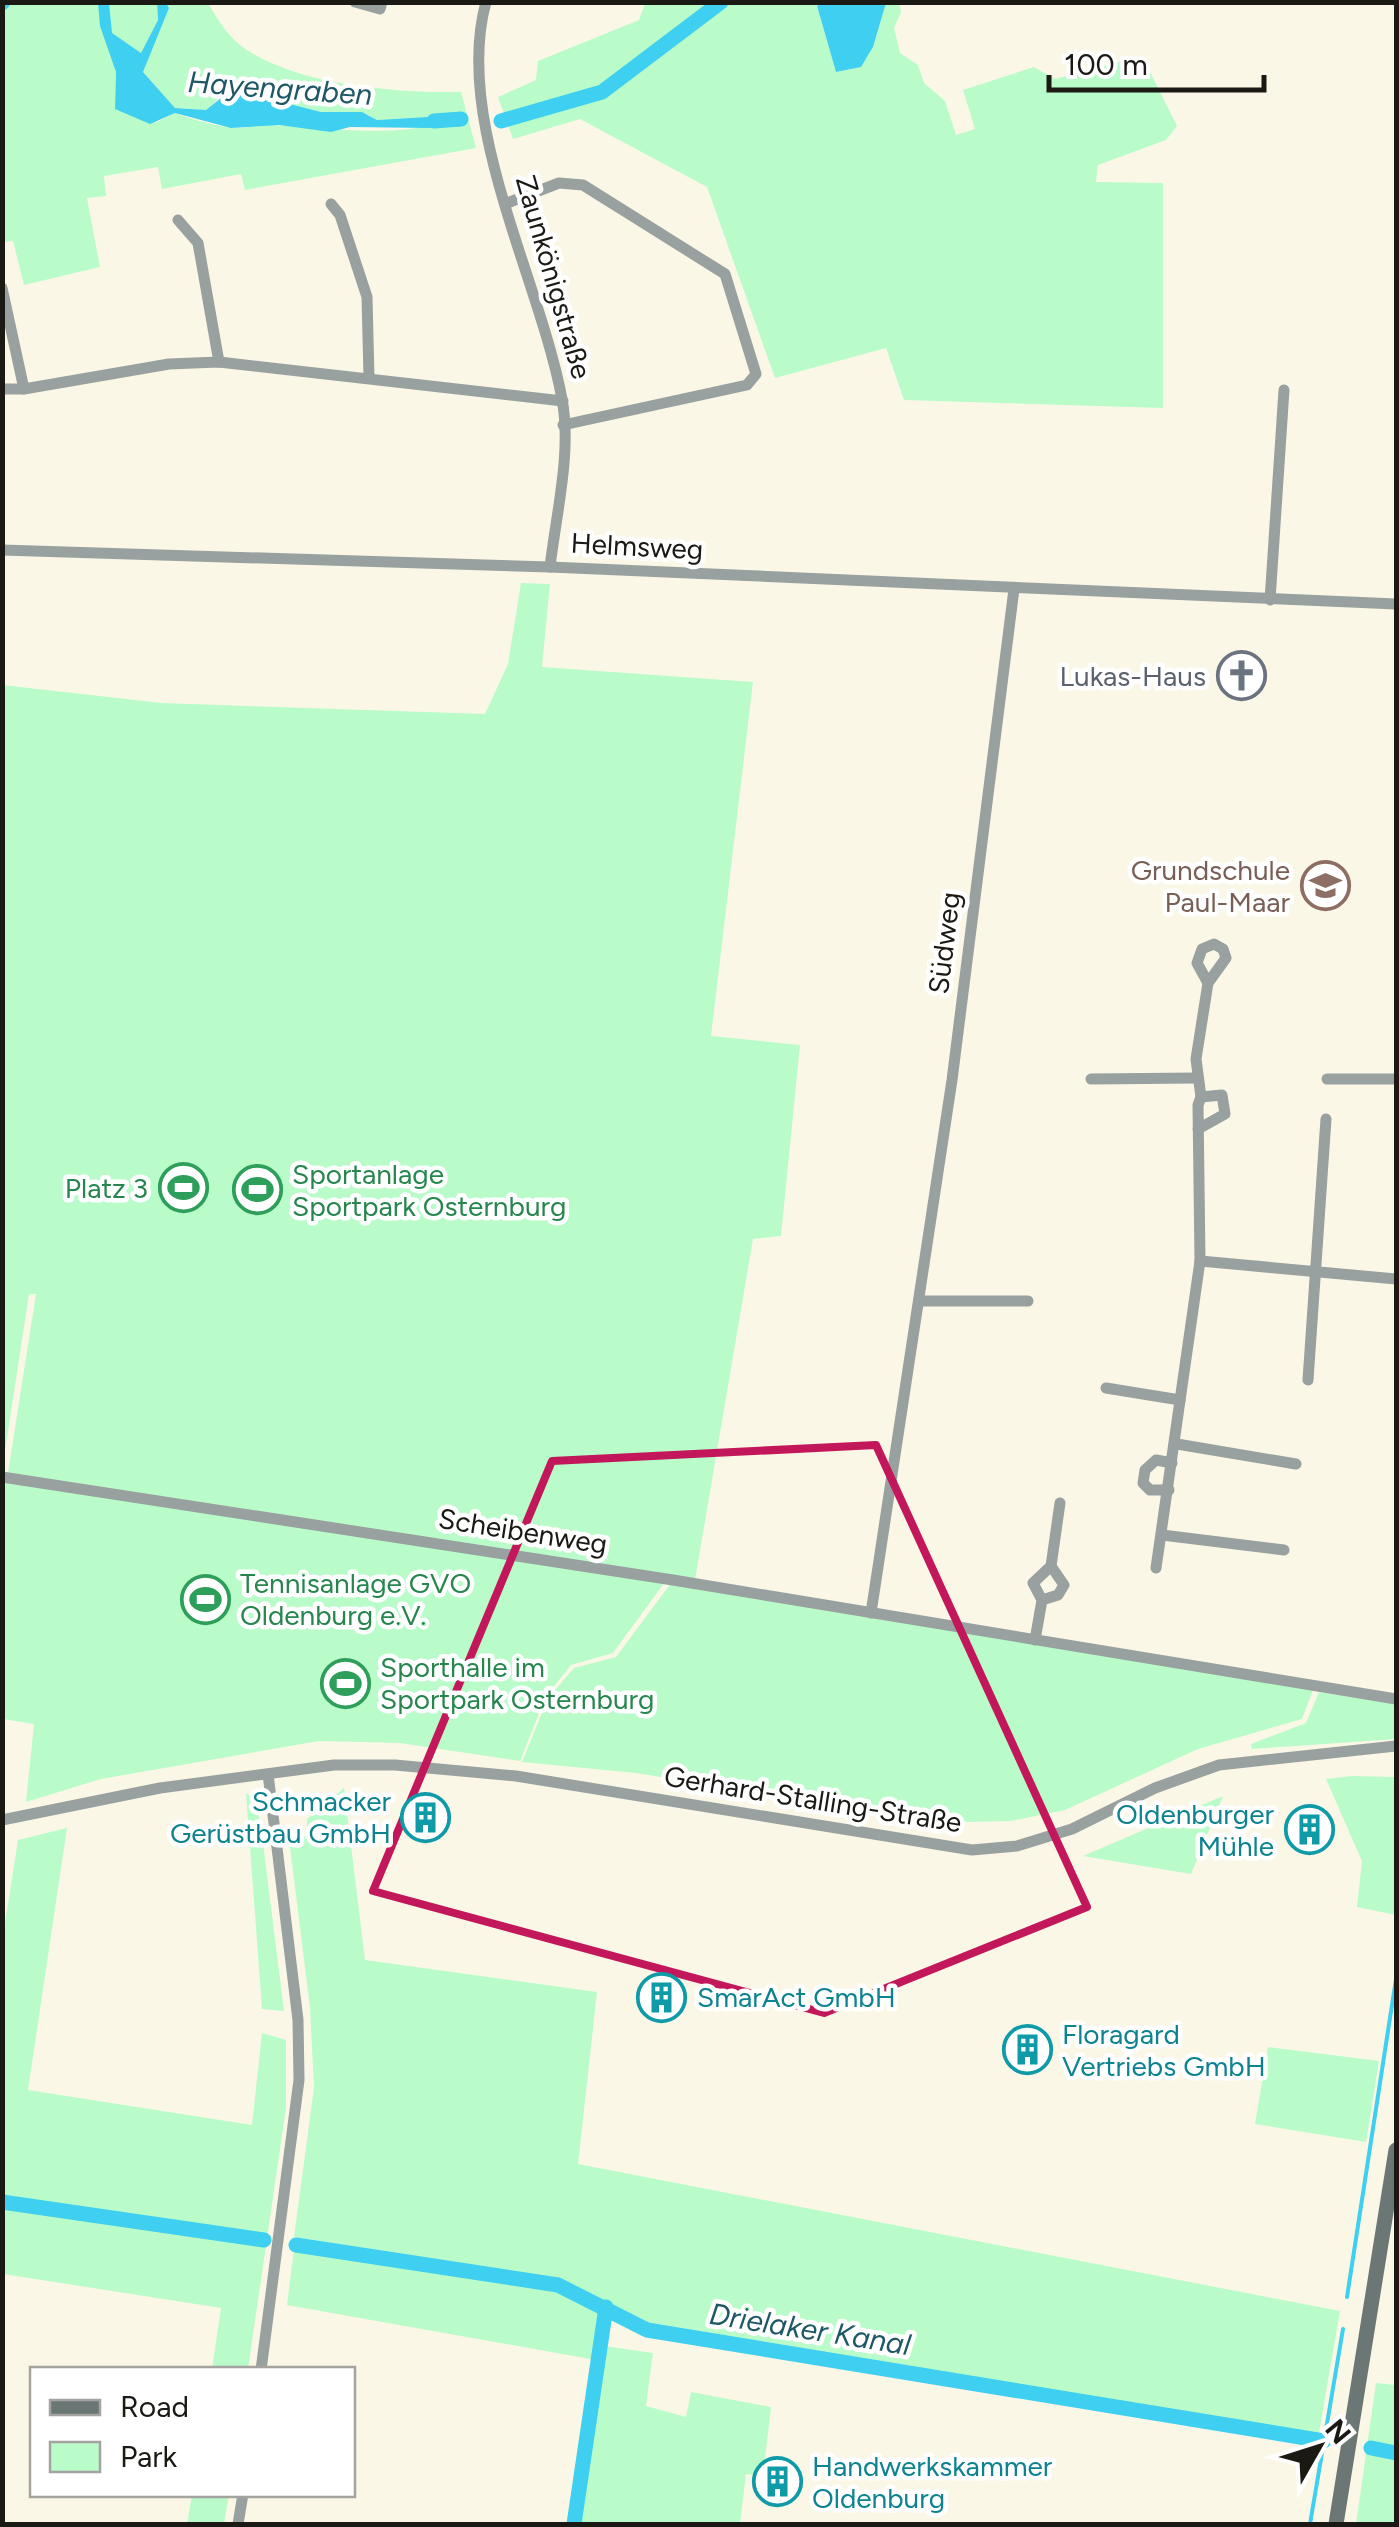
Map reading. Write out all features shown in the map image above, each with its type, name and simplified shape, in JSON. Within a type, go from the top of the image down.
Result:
[{"type":"main road","points":[[1336,2524],[1396,2150]]},
{"type":"street","points":[[355,2],[372,10],[380,9],[382,2]]},
{"type":"street","name":"Zaunkönigstraße","points":[[486,2],[480,22],[478,79],[507,203],[562,401],[550,567]]},
{"type":"street","points":[[507,203],[559,183],[583,185],[725,274],[756,374],[747,385],[562,425]]},
{"type":"street","points":[[331,204],[340,215],[367,297],[369,378]]},
{"type":"street","points":[[178,220],[198,243],[219,362]]},
{"type":"street","points":[[2,288],[24,389]]},
{"type":"street","points":[[2,390],[169,364],[219,362],[562,401]]},
{"type":"street","points":[[1270,600],[1284,390]]},
{"type":"street","name":"Helmsweg","points":[[2,550],[550,567],[1396,604]]},
{"type":"street","name":"Südweg","points":[[871,1613],[952,1080],[1014,590]]},
{"type":"street","points":[[1156,1568],[1177,1444],[1200,1262],[1201,1097],[1197,1078],[1208,983]]},
{"type":"street","points":[[1091,1079],[1197,1078]]},
{"type":"street","points":[[1327,1079],[1396,1079]]},
{"type":"street","points":[[1198,1129],[1224,1114],[1226,1104],[1222,1095],[1201,1097]]},
{"type":"street","points":[[1308,1380],[1326,1118]]},
{"type":"street","points":[[1200,1262],[1396,1279]]},
{"type":"street","points":[[918,1301],[1028,1301]]},
{"type":"street","points":[[1106,1388],[1180,1400]]},
{"type":"street","points":[[1177,1444],[1296,1464]]},
{"type":"street","points":[[1169,1490],[1150,1490],[1143,1483],[1145,1470],[1156,1460],[1172,1463]]},
{"type":"street","name":"Scheibenweg","points":[[2,1478],[1396,1699]]},
{"type":"street","points":[[1035,1640],[1042,1600],[1033,1583],[1051,1566],[1060,1503]]},
{"type":"street","points":[[1162,1535],[1284,1550]]},
{"type":"street","points":[[1042,1600],[1058,1596],[1064,1585],[1051,1566]]},
{"type":"street","name":"Gerhard-Stalling-Straße","points":[[2,1820],[160,1788],[334,1765],[438,1767],[972,1850],[1017,1846],[1072,1830],[1154,1788],[1219,1766],[1396,1746]]},
{"type":"street","points":[[261,2367],[299,2080],[298,2020],[268,1774]]},
{"type":"street","points":[[238,2524],[242,2497]]},
{"type":"highlighted area","points":[[876,1445],[1087,1907],[824,2013],[373,1891],[552,1461]]},
{"type":"green space","points":[[2,3],[98,3],[116,72],[115,108],[157,122],[175,113],[232,128],[273,125],[389,131],[431,124],[444,116],[377,120],[367,114],[321,112],[282,102],[259,85],[237,82],[206,110],[175,108],[143,72],[168,9],[166,3],[208,3],[241,46],[295,72],[380,89],[461,92],[476,148],[245,190],[241,174],[162,189],[158,167],[104,176],[106,196],[87,198],[100,267],[24,285],[13,241],[3,242]]},
{"type":"green space","points":[[109,3],[157,3],[158,20],[141,53],[111,33]]},
{"type":"green space","points":[[645,3],[822,3],[817,7],[836,72],[861,67],[873,47],[886,3],[899,3],[901,12],[894,28],[900,53],[918,65],[924,83],[945,101],[956,135],[975,129],[963,90],[1034,67],[1055,79],[1142,56],[1177,126],[1166,140],[1098,165],[1096,182],[1163,183],[1163,408],[904,400],[886,348],[775,378],[707,187],[580,119],[513,139],[498,97],[536,80],[538,61],[639,20]]},
{"type":"green space","points":[[521,583],[550,584],[542,667],[753,682],[711,1036],[800,1045],[781,1236],[753,1239],[695,1580],[8,1473],[36,1294],[29,1294],[3,1464],[2,685],[162,703],[485,714],[508,664]]},
{"type":"green space","points":[[3,1482],[665,1582],[613,1653],[571,1665],[546,1696],[520,1761],[400,1743],[319,1741],[101,1779],[26,1802],[34,1724],[3,1719]]},
{"type":"green space","points":[[671,1583],[1313,1690],[1302,1719],[1198,1749],[1065,1810],[1011,1821],[969,1822],[874,1812],[636,1773],[522,1762],[548,1698],[574,1668],[616,1657]]},
{"type":"green space","points":[[1319,1692],[1396,1704],[1396,1739],[1252,1749],[1251,1744],[1306,1723]]},
{"type":"green space","points":[[1396,1777],[1396,1915],[1357,1907],[1362,1861],[1326,1779]]},
{"type":"green space","points":[[344,1788],[365,1960],[597,1992],[578,2164],[1340,2311],[1319,2433],[650,2325],[555,2278],[294,2237],[314,2088],[310,2008],[289,1839],[307,1836],[307,1819]]},
{"type":"green space","points":[[246,1793],[255,1800],[261,1827],[284,2011],[262,2009]]},
{"type":"green space","points":[[1223,1796],[1191,1874],[1083,1856]]},
{"type":"green space","points":[[67,1828],[28,2090],[252,2125],[262,2033],[286,2040],[286,2108],[248,2367],[212,2367],[221,2308],[3,2274],[2,1942],[18,1840]]},
{"type":"green space","points":[[1268,2047],[1379,2061],[1366,2142],[1255,2124]]},
{"type":"green space","points":[[294,2249],[557,2290],[602,2311],[596,2360],[287,2305]]},
{"type":"green space","points":[[604,2346],[653,2353],[646,2406],[686,2417],[691,2392],[771,2407],[763,2476],[746,2474],[740,2524],[580,2524]]},
{"type":"green space","points":[[1376,2383],[1396,2385],[1394,2524],[1356,2524]]},
{"type":"green space","points":[[192,2497],[229,2497],[224,2524],[187,2524]]},
{"type":"water","points":[[98,3],[109,3],[112,33],[141,53],[158,20],[157,3],[166,3],[169,8],[143,72],[175,108],[206,110],[241,82],[259,85],[282,102],[321,112],[362,112],[377,120],[444,116],[453,121],[429,128],[350,127],[331,132],[279,125],[231,128],[175,113],[150,124],[115,109],[116,72],[100,26]]},
{"type":"water","points":[[886,3],[873,47],[861,67],[836,72],[817,6]]},
{"type":"waterway","name":"Hayengraben","points":[[501,121],[602,92],[721,2]]},
{"type":"waterway","name":"Hayengraben","points":[[434,121],[461,119]]},
{"type":"waterway","points":[[1347,2297],[1396,1979]]},
{"type":"waterway","name":"Drielaker Kanal","points":[[2,2202],[264,2240]]},
{"type":"waterway","name":"Drielaker Kanal","points":[[296,2245],[558,2285],[647,2330],[1324,2441]]},
{"type":"waterway","points":[[574,2524],[606,2307]]},
{"type":"waterway","points":[[1310,2524],[1343,2329]]},
{"type":"waterway","name":"Drielaker Kanal","points":[[1371,2448],[1396,2453]]},
{"type":"place","name":"Lukas-Haus","points":[[1241,676]]},
{"type":"place","name":"Grundschule Paul-Maar","points":[[1325,886]]},
{"type":"place","name":"Platz 3","points":[[183,1188]]},
{"type":"place","name":"Sportanlage Sportpark Osternburg","points":[[257,1190]]},
{"type":"place","name":"Tennisanlage GVO Oldenburg e.V.","points":[[205,1599]]},
{"type":"place","name":"Sporthalle im Sportpark Osternburg","points":[[345,1683]]},
{"type":"place","name":"Schmacker Gerüstbau GmbH","points":[[426,1817]]},
{"type":"place","name":"Oldenburger Mühle","points":[[1309,1830]]},
{"type":"place","name":"SmarAct GmbH","points":[[662,1997]]},
{"type":"place","name":"Floragard Vertriebs GmbH","points":[[1027,2050]]},
{"type":"place","name":"Handwerkskammer Oldenburg","points":[[777,2482]]}]
